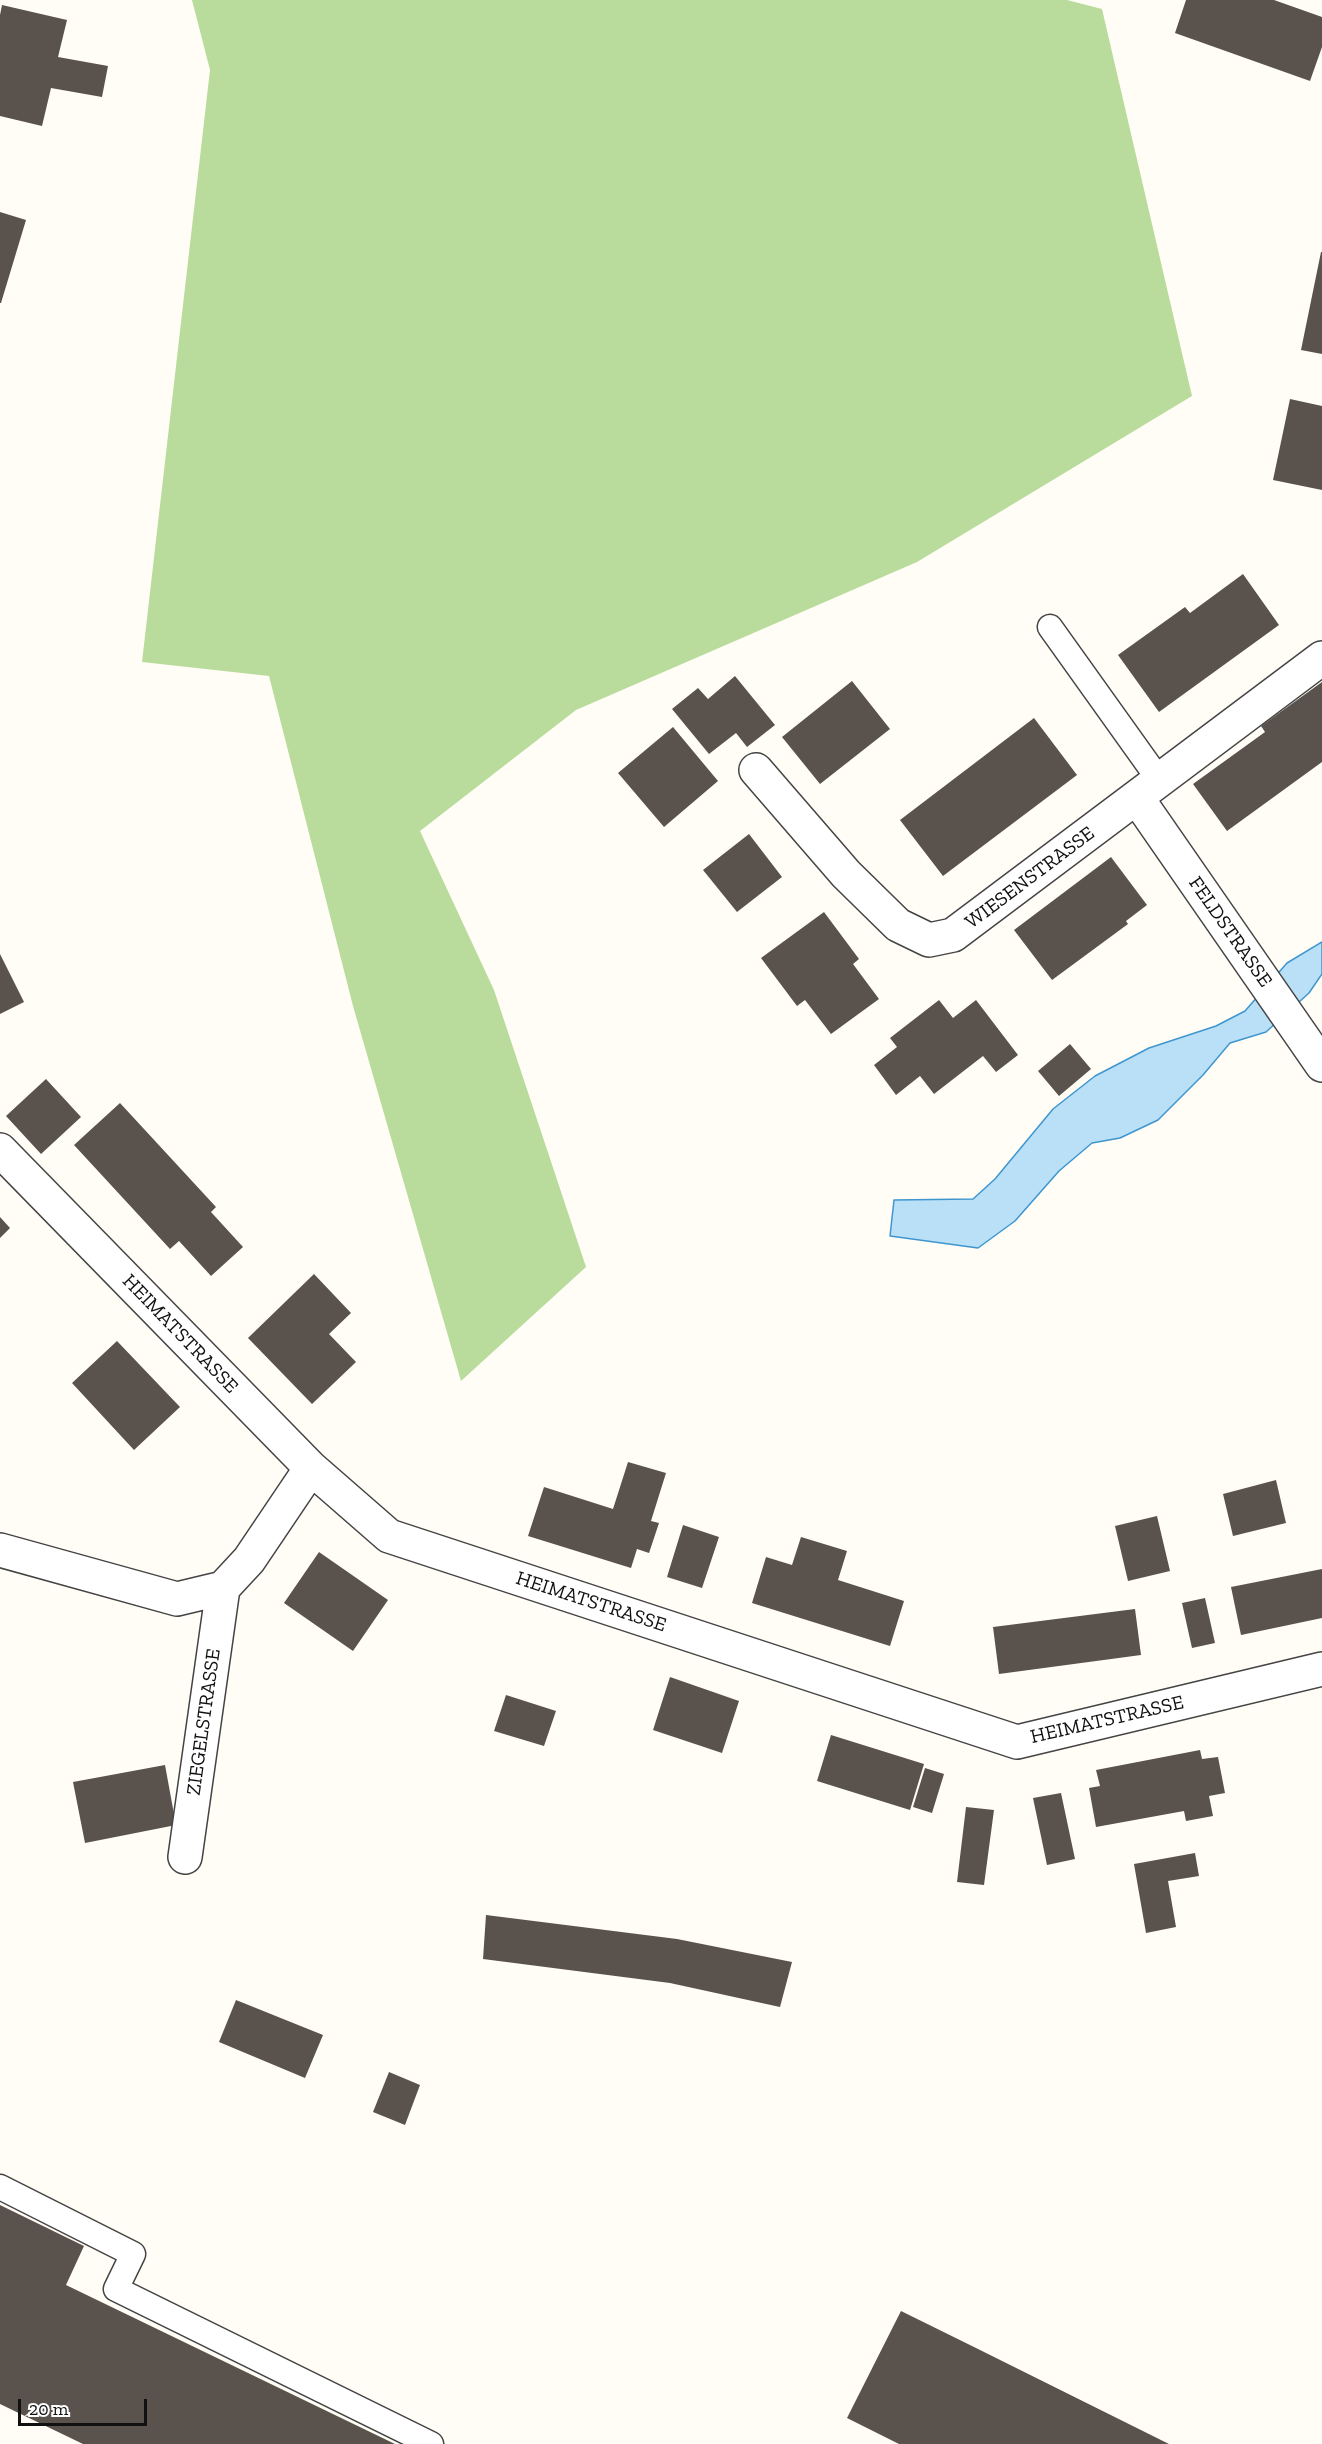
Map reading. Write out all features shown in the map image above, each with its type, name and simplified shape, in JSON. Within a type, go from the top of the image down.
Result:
[{"type":"street","name":"WIESENSTRASSE","points":[[756,770],[846,874],[898,925],[929,940],[953,935],[1322,658]]},
{"type":"street","name":"FELDSTRASSE","points":[[1148,790],[1220,918],[1322,1065]]},
{"type":"street","name":"HEIMATSTRASSE","points":[[0,1150],[311,1468],[389,1536],[1017,1742],[1322,1669]]},
{"type":"street","points":[[0,1550],[177,1599],[223,1588],[249,1560],[311,1468]]},
{"type":"street","name":"ZIEGELSTRASSE","points":[[185,1857],[223,1588]]},
{"type":"lane","points":[[1050,627],[1148,790]]},
{"type":"lane","points":[[0,2187],[133,2254],[116,2289],[431,2444]]},
{"type":"green space","points":[[192,0],[1067,0],[1102,9],[1192,396],[917,562],[576,710],[420,831],[494,990],[586,1267],[461,1381],[353,1006],[269,676],[142,662],[210,70]]},
{"type":"water","points":[[1322,942],[1322,974],[1309,993],[1266,1032],[1230,1043],[1203,1075],[1158,1120],[1120,1138],[1092,1143],[1059,1171],[1015,1221],[978,1248],[890,1236],[894,1200],[973,1199],[995,1179],[1053,1109],[1095,1076],[1149,1048],[1216,1026],[1245,1011],[1287,963]]},
{"type":"building","points":[[1186,0],[1274,0],[1322,17],[1322,47],[1310,81],[1175,33]]},
{"type":"building","points":[[2,5],[67,20],[58,57],[108,66],[102,97],[51,88],[42,126],[0,116],[0,15]]},
{"type":"building","points":[[0,212],[26,220],[1,303],[0,303]]},
{"type":"building","points":[[1322,252],[1322,354],[1301,350]]},
{"type":"building","points":[[1290,399],[1322,406],[1322,490],[1273,480]]},
{"type":"building","points":[[1243,574],[1279,625],[1159,712],[1118,655],[1185,607],[1190,613]]},
{"type":"building","points":[[735,676],[775,725],[747,747],[736,733],[709,754],[672,709],[698,688],[708,699]]},
{"type":"building","points":[[852,681],[890,729],[820,784],[782,737]]},
{"type":"building","points":[[1322,682],[1322,762],[1227,831],[1193,784],[1265,732],[1261,726]]},
{"type":"building","points":[[1034,718],[1077,775],[943,876],[900,820]]},
{"type":"building","points":[[673,727],[718,781],[664,827],[618,773]]},
{"type":"building","points":[[749,834],[782,877],[737,912],[703,870]]},
{"type":"building","points":[[1111,857],[1147,905],[1126,921],[1128,924],[1052,980],[1014,930]]},
{"type":"building","points":[[824,912],[859,959],[853,964],[879,999],[831,1034],[805,1000],[797,1006],[761,958]]},
{"type":"building","points":[[0,954],[24,1002],[0,1014]]},
{"type":"building","points":[[939,1000],[953,1018],[976,1000],[1018,1055],[996,1072],[983,1056],[934,1094],[920,1076],[896,1095],[874,1065],[897,1047],[890,1038]]},
{"type":"building","points":[[1070,1044],[1091,1069],[1059,1096],[1038,1071]]},
{"type":"building","points":[[46,1079],[81,1117],[41,1154],[6,1116]]},
{"type":"building","points":[[120,1103],[216,1207],[211,1212],[243,1247],[211,1276],[179,1241],[170,1249],[74,1145]]},
{"type":"building","points":[[0,1217],[10,1228],[0,1238]]},
{"type":"building","points":[[314,1274],[351,1313],[329,1334],[356,1362],[312,1404],[248,1338]]},
{"type":"building","points":[[117,1341],[180,1407],[134,1450],[72,1383]]},
{"type":"building","points":[[628,1462],[666,1473],[651,1521],[659,1523],[649,1553],[637,1549],[631,1568],[528,1536],[544,1487],[613,1509]]},
{"type":"building","points":[[1276,1480],[1286,1523],[1233,1536],[1223,1494]]},
{"type":"building","points":[[1157,1516],[1170,1571],[1128,1581],[1115,1526]]},
{"type":"building","points":[[683,1525],[719,1537],[702,1588],[667,1577]]},
{"type":"building","points":[[801,1537],[847,1551],[838,1580],[904,1601],[890,1646],[752,1603],[766,1557],[792,1565]]},
{"type":"building","points":[[319,1552],[388,1600],[353,1651],[284,1603]]},
{"type":"building","points":[[1322,1569],[1322,1618],[1241,1635],[1231,1587]]},
{"type":"building","points":[[1205,1598],[1215,1643],[1192,1648],[1182,1603]]},
{"type":"building","points":[[1135,1609],[1141,1655],[999,1674],[993,1627]]},
{"type":"building","points":[[670,1677],[739,1701],[722,1753],[653,1730]]},
{"type":"building","points":[[506,1695],[556,1711],[544,1746],[494,1731]]},
{"type":"building","points":[[831,1735],[924,1764],[910,1810],[817,1781]]},
{"type":"building","points":[[1200,1750],[1202,1759],[1218,1757],[1225,1793],[1209,1796],[1213,1816],[1186,1821],[1184,1811],[1096,1827],[1089,1788],[1100,1786],[1096,1770]]},
{"type":"building","points":[[165,1765],[176,1825],[85,1843],[73,1782]]},
{"type":"building","points":[[925,1768],[944,1774],[932,1813],[913,1807]]},
{"type":"building","points":[[1061,1793],[1075,1859],[1047,1865],[1033,1798]]},
{"type":"building","points":[[966,1807],[994,1810],[984,1885],[957,1882]]},
{"type":"building","points":[[1195,1853],[1199,1876],[1168,1881],[1176,1927],[1146,1933],[1134,1864]]},
{"type":"building","points":[[486,1915],[677,1939],[792,1962],[780,2007],[670,1983],[483,1959]]},
{"type":"building","points":[[236,2000],[323,2035],[305,2078],[219,2042]]},
{"type":"building","points":[[389,2072],[420,2085],[405,2125],[373,2112]]},
{"type":"building","points":[[0,2205],[84,2246],[66,2285],[395,2444],[83,2444],[0,2404]]},
{"type":"building","points":[[901,2311],[1169,2444],[899,2444],[847,2418]]}]
